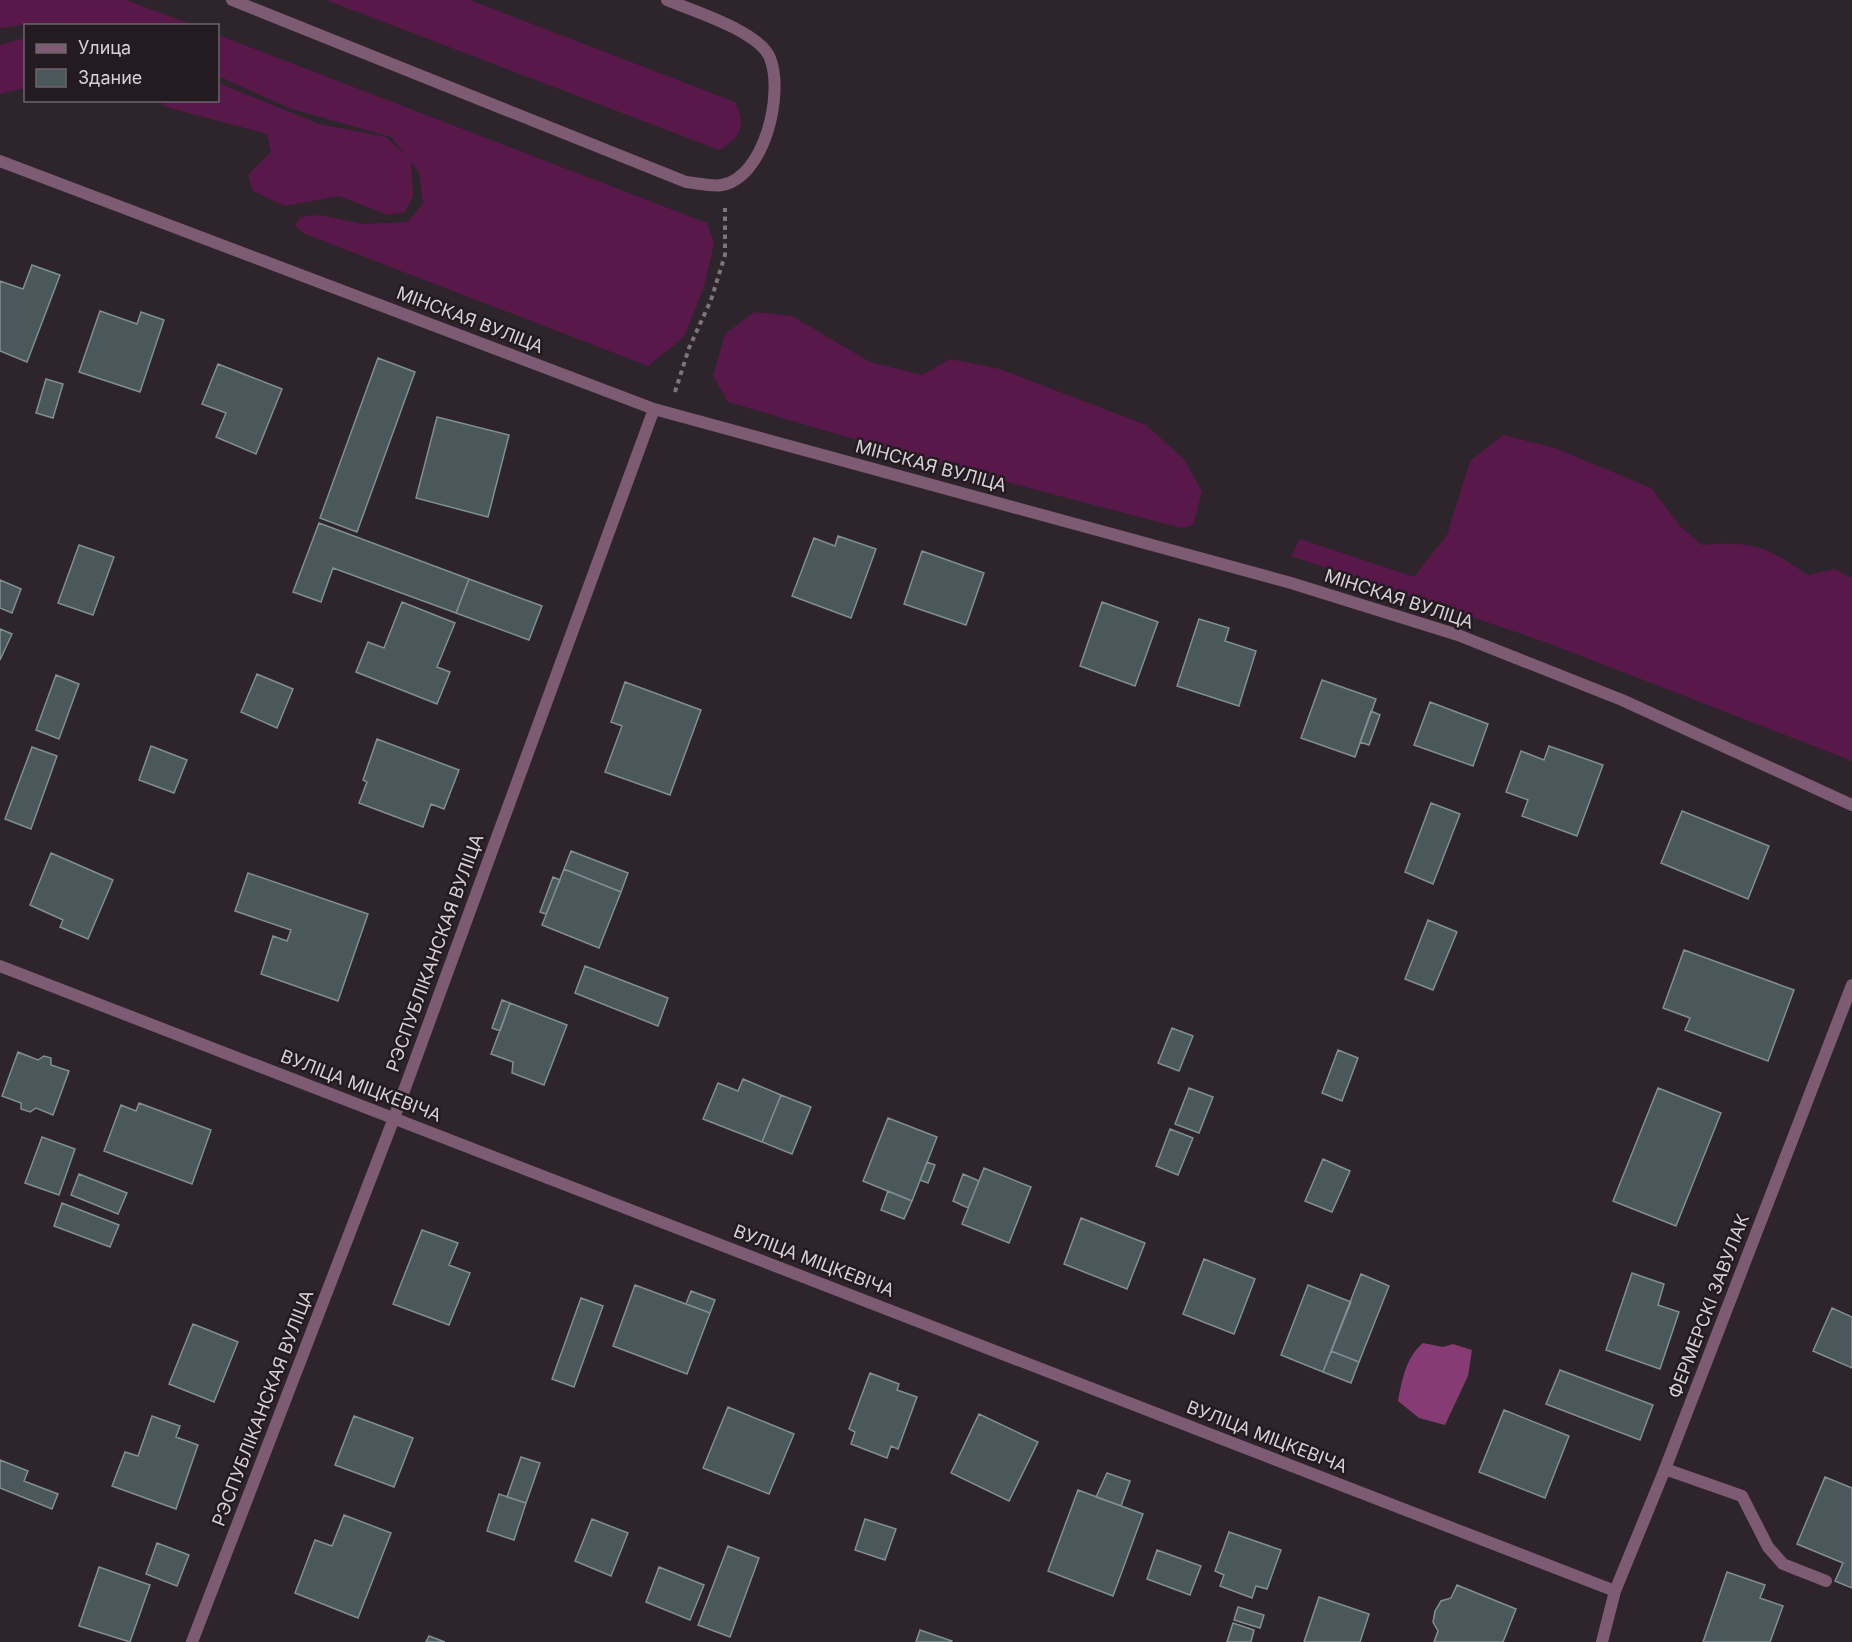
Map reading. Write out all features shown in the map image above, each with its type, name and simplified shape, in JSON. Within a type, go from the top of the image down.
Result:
[{"type":"street","points":[[232,0],[686,182],[723,185],[747,170],[766,140],[776,94],[770,57],[741,30],[667,0]]},
{"type":"street","name":"МІНСКАЯ ВУЛІЦА","points":[[0,161],[654,409],[1291,584],[1458,635],[1622,700],[1852,805]]},
{"type":"street","name":"РЭСПУБЛІКАНСКАЯ ВУЛІЦА","points":[[192,1642],[394,1118],[654,409]]},
{"type":"street","name":"ВУЛІЦА МІЦКЕВІЧА","points":[[0,966],[1615,1591]]},
{"type":"street","name":"ФЕРМЕРСКІ ЗАВУЛАК","points":[[1602,1642],[1615,1591],[1665,1469],[1852,985]]},
{"type":"street","points":[[1665,1469],[1742,1496],[1768,1547],[1784,1564],[1826,1581]]},
{"type":"path","points":[[668,413],[689,348],[711,300],[725,255],[723,185]]},
{"type":"shaded area","points":[[0,0],[126,0],[190,24],[36,23],[0,28]]},
{"type":"shaded area","points":[[326,0],[470,0],[735,102],[741,118],[740,130],[732,141],[719,150]]},
{"type":"shaded area","points":[[219,35],[707,223],[714,243],[704,287],[684,337],[648,366],[305,234],[295,226],[300,217],[320,215],[362,224],[407,222],[423,204],[419,172],[411,162],[413,196],[405,212],[388,215],[339,196],[285,206],[253,191],[248,175],[271,152],[267,134],[166,107],[160,102],[219,102],[219,83],[319,124],[386,137],[406,156],[391,137],[289,108],[219,76]]},
{"type":"shaded area","points":[[24,38],[24,88],[0,94],[0,45]]},
{"type":"shaded area","points":[[754,312],[792,316],[870,362],[922,375],[950,359],[1000,369],[1146,425],[1184,459],[1202,492],[1193,525],[1181,528],[935,463],[728,402],[713,376],[725,334]]},
{"type":"shaded area","points":[[1503,435],[1555,448],[1651,488],[1682,528],[1702,545],[1747,545],[1769,552],[1808,575],[1835,569],[1852,578],[1852,761],[1545,642],[1291,556],[1300,539],[1414,577],[1447,535],[1470,461]]},
{"type":"shaded area","points":[[1423,1343],[1443,1347],[1453,1344],[1472,1350],[1468,1376],[1445,1425],[1419,1418],[1398,1401],[1403,1377],[1412,1355]]},
{"type":"building","points":[[32,265],[60,275],[27,362],[0,351],[0,281],[23,289]]},
{"type":"building","points":[[100,311],[137,324],[141,312],[164,320],[140,392],[79,372]]},
{"type":"building","points":[[378,358],[415,372],[357,532],[320,518]]},
{"type":"building","points":[[218,364],[282,389],[256,454],[216,437],[226,413],[202,404]]},
{"type":"building","points":[[46,379],[63,384],[53,418],[36,413]]},
{"type":"building","points":[[437,417],[509,435],[488,517],[416,498]]},
{"type":"building","points":[[319,523],[469,579],[456,613],[333,568],[321,602],[293,592]]},
{"type":"building","points":[[838,536],[876,549],[851,618],[792,596],[814,538],[835,546]]},
{"type":"building","points":[[79,545],[114,557],[93,615],[58,603]]},
{"type":"building","points":[[922,551],[984,573],[966,625],[904,604]]},
{"type":"building","points":[[469,579],[542,606],[529,640],[456,613]]},
{"type":"building","points":[[0,580],[21,589],[12,613],[0,608]]},
{"type":"building","points":[[402,602],[455,623],[437,667],[450,672],[437,704],[356,672],[368,642],[384,648]]},
{"type":"building","points":[[1102,602],[1158,622],[1135,686],[1080,666]]},
{"type":"building","points":[[1199,619],[1229,628],[1225,641],[1256,651],[1239,706],[1177,686]]},
{"type":"building","points":[[0,629],[12,634],[0,660]]},
{"type":"building","points":[[257,674],[293,689],[277,728],[241,712]]},
{"type":"building","points":[[56,675],[79,684],[59,739],[36,730]]},
{"type":"building","points":[[1322,680],[1376,699],[1355,757],[1301,738]]},
{"type":"building","points":[[625,682],[701,710],[670,795],[605,772],[622,726],[611,722]]},
{"type":"building","points":[[1430,702],[1488,724],[1473,766],[1414,745]]},
{"type":"building","points":[[1371,711],[1380,715],[1369,745],[1360,742]]},
{"type":"building","points":[[377,739],[459,770],[444,809],[431,804],[423,827],[359,803],[367,782],[363,780]]},
{"type":"building","points":[[151,746],[187,760],[174,793],[139,780]]},
{"type":"building","points":[[1549,746],[1603,765],[1577,836],[1522,816],[1528,800],[1506,792],[1521,751],[1544,760]]},
{"type":"building","points":[[32,747],[57,756],[31,829],[5,819]]},
{"type":"building","points":[[1431,803],[1460,814],[1433,884],[1405,872]]},
{"type":"building","points":[[1682,811],[1769,846],[1748,899],[1661,863]]},
{"type":"building","points":[[571,851],[628,873],[621,892],[564,869]]},
{"type":"building","points":[[51,853],[113,880],[88,939],[60,927],[63,920],[30,905]]},
{"type":"building","points":[[564,869],[621,892],[599,948],[542,925]]},
{"type":"building","points":[[248,873],[368,914],[338,1001],[261,974],[273,936],[287,941],[291,930],[235,911]]},
{"type":"building","points":[[553,877],[560,880],[546,914],[540,912]]},
{"type":"building","points":[[1428,920],[1457,932],[1433,990],[1405,979]]},
{"type":"building","points":[[1684,950],[1794,990],[1768,1061],[1685,1030],[1690,1018],[1663,1008]]},
{"type":"building","points":[[585,966],[668,998],[658,1026],[575,993]]},
{"type":"building","points":[[502,1000],[510,1003],[500,1031],[492,1028]]},
{"type":"building","points":[[510,1003],[567,1025],[544,1085],[512,1073],[513,1062],[491,1054]]},
{"type":"building","points":[[1172,1028],[1193,1036],[1179,1071],[1158,1063]]},
{"type":"building","points":[[1338,1050],[1358,1058],[1342,1101],[1322,1093]]},
{"type":"building","points":[[18,1052],[38,1060],[44,1056],[51,1058],[51,1065],[69,1071],[53,1115],[36,1108],[30,1112],[21,1109],[21,1103],[2,1096]]},
{"type":"building","points":[[743,1079],[781,1095],[762,1142],[703,1119],[718,1083],[738,1091]]},
{"type":"building","points":[[1189,1088],[1213,1097],[1199,1133],[1175,1124]]},
{"type":"building","points":[[1658,1088],[1721,1113],[1676,1226],[1613,1201]]},
{"type":"building","points":[[781,1095],[811,1107],[792,1154],[762,1142]]},
{"type":"building","points":[[139,1103],[211,1130],[192,1184],[104,1151],[121,1105],[136,1111]]},
{"type":"building","points":[[888,1118],[937,1137],[912,1201],[863,1181]]},
{"type":"building","points":[[1170,1129],[1193,1138],[1178,1175],[1156,1166]]},
{"type":"building","points":[[42,1137],[75,1149],[59,1195],[25,1183]]},
{"type":"building","points":[[1323,1159],[1350,1171],[1332,1212],[1305,1201]]},
{"type":"building","points":[[927,1162],[935,1165],[928,1183],[920,1180]]},
{"type":"building","points":[[984,1168],[1031,1187],[1009,1243],[962,1224]]},
{"type":"building","points":[[79,1174],[127,1193],[118,1214],[71,1195]]},
{"type":"building","points":[[963,1174],[979,1181],[968,1208],[953,1201]]},
{"type":"building","points":[[888,1191],[912,1201],[904,1219],[881,1210]]},
{"type":"building","points":[[62,1203],[119,1225],[110,1247],[54,1226]]},
{"type":"building","points":[[1081,1218],[1145,1243],[1127,1289],[1064,1264]]},
{"type":"building","points":[[422,1230],[458,1243],[449,1265],[470,1273],[449,1325],[393,1304]]},
{"type":"building","points":[[1204,1259],[1255,1279],[1234,1334],[1183,1314]]},
{"type":"building","points":[[1632,1273],[1664,1284],[1658,1305],[1679,1312],[1660,1369],[1606,1350]]},
{"type":"building","points":[[1361,1274],[1389,1286],[1359,1362],[1331,1351]]},
{"type":"building","points":[[635,1285],[710,1313],[687,1374],[613,1346]]},
{"type":"building","points":[[1308,1285],[1351,1302],[1323,1372],[1281,1355]]},
{"type":"building","points":[[691,1291],[715,1300],[710,1313],[686,1304]]},
{"type":"building","points":[[581,1298],[603,1306],[574,1387],[552,1379]]},
{"type":"building","points":[[1832,1308],[1852,1317],[1852,1368],[1813,1351]]},
{"type":"building","points":[[193,1324],[238,1342],[214,1402],[169,1384]]},
{"type":"building","points":[[1331,1351],[1359,1362],[1351,1383],[1323,1372]]},
{"type":"building","points":[[1560,1370],[1653,1405],[1640,1440],[1546,1404]]},
{"type":"building","points":[[870,1373],[899,1384],[897,1390],[917,1397],[898,1449],[891,1446],[887,1458],[851,1444],[855,1432],[849,1429]]},
{"type":"building","points":[[728,1407],[794,1434],[769,1494],[703,1468]]},
{"type":"building","points":[[1504,1410],[1569,1436],[1545,1498],[1479,1472]]},
{"type":"building","points":[[979,1414],[1038,1442],[1009,1501],[951,1473]]},
{"type":"building","points":[[152,1416],[180,1426],[176,1437],[198,1445],[176,1509],[112,1486],[125,1452],[138,1456]]},
{"type":"building","points":[[354,1416],[413,1438],[394,1487],[335,1465]]},
{"type":"building","points":[[521,1457],[540,1463],[526,1503],[507,1497]]},
{"type":"building","points":[[0,1460],[28,1471],[24,1481],[58,1494],[52,1509],[0,1488]]},
{"type":"building","points":[[1107,1473],[1130,1481],[1121,1506],[1096,1497]]},
{"type":"building","points":[[1825,1477],[1852,1488],[1852,1588],[1835,1581],[1843,1563],[1797,1544]]},
{"type":"building","points":[[1078,1490],[1143,1514],[1113,1596],[1048,1571]]},
{"type":"building","points":[[499,1494],[526,1503],[514,1540],[487,1531]]},
{"type":"building","points":[[344,1515],[391,1533],[358,1618],[295,1593],[315,1540],[332,1546]]},
{"type":"building","points":[[592,1519],[628,1533],[611,1576],[575,1561]]},
{"type":"building","points":[[865,1519],[896,1529],[885,1560],[855,1550]]},
{"type":"building","points":[[1229,1532],[1281,1550],[1267,1589],[1256,1586],[1252,1598],[1220,1586],[1224,1575],[1215,1571]]},
{"type":"building","points":[[157,1543],[189,1555],[177,1586],[146,1574]]},
{"type":"building","points":[[728,1546],[759,1558],[730,1637],[698,1625]]},
{"type":"building","points":[[1157,1550],[1201,1566],[1190,1595],[1147,1579]]},
{"type":"building","points":[[99,1567],[150,1585],[130,1642],[79,1626]]},
{"type":"building","points":[[659,1567],[704,1585],[690,1620],[646,1602]]},
{"type":"building","points":[[1727,1572],[1765,1585],[1760,1598],[1783,1606],[1770,1642],[1703,1642]]},
{"type":"building","points":[[1457,1585],[1516,1609],[1503,1642],[1434,1642],[1438,1631],[1433,1622],[1435,1611],[1441,1601],[1451,1598]]},
{"type":"building","points":[[1319,1597],[1369,1614],[1360,1642],[1304,1642]]},
{"type":"building","points":[[1238,1607],[1264,1615],[1260,1628],[1234,1620]]},
{"type":"building","points":[[1233,1623],[1254,1630],[1251,1642],[1227,1642]]},
{"type":"building","points":[[920,1630],[952,1641],[952,1642],[916,1642]]},
{"type":"building","points":[[429,1636],[445,1642],[426,1642]]}]
